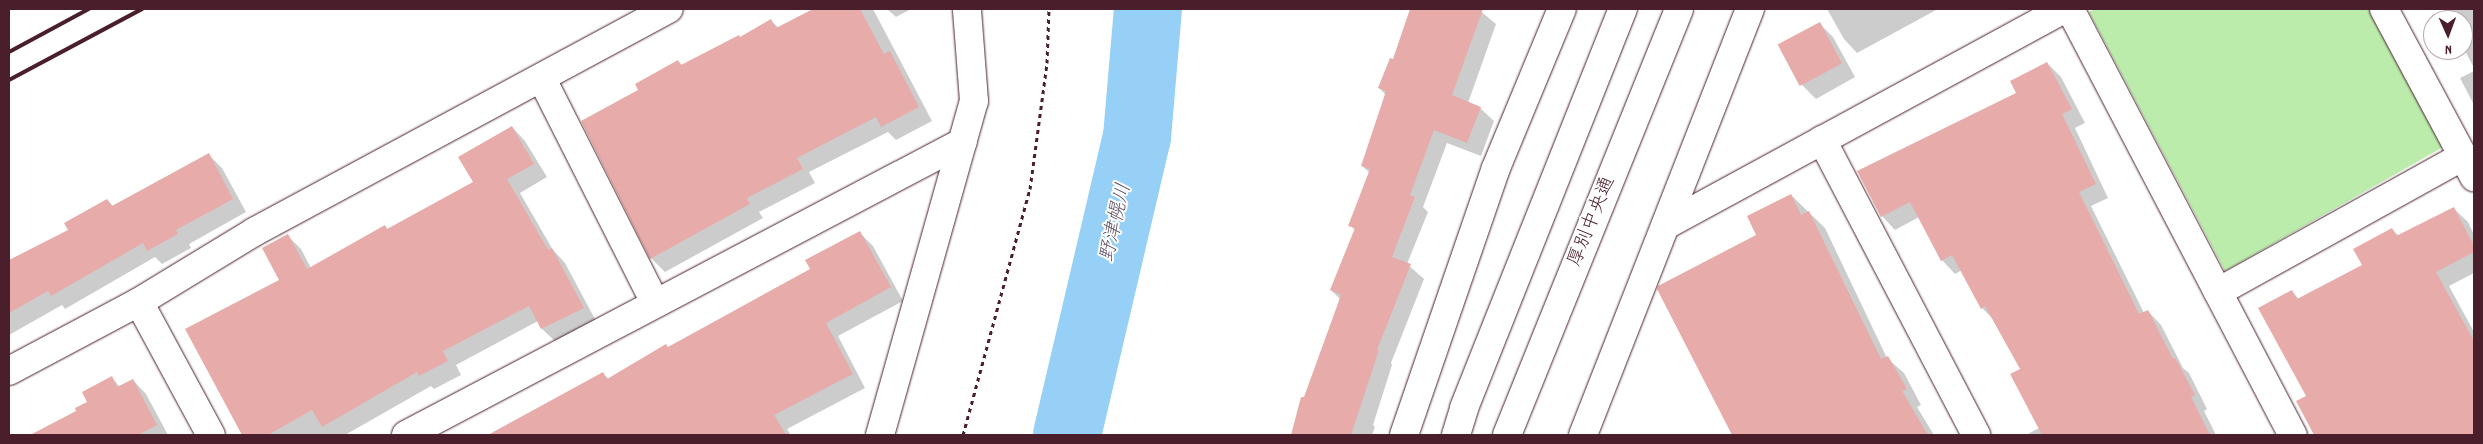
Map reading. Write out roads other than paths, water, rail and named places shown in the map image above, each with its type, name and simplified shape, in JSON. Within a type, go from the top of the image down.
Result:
[{"type":"street","points":[[9,371],[139,302],[254,232],[542,79],[669,9]]},
{"type":"street","points":[[876,432],[974,101],[967,9]]},
{"type":"street","points":[[1404,435],[1496,168],[1562,9]]},
{"type":"street","points":[[1456,435],[1464,408],[1623,9]]},
{"type":"street","name":"厚別中央通","points":[[1507,435],[1679,9]]},
{"type":"street","points":[[1583,435],[1750,9]]},
{"type":"street","points":[[1666,225],[2063,9]]},
{"type":"street","points":[[2070,9],[2293,435]]},
{"type":"street","points":[[2218,292],[2468,167],[2384,9]]},
{"type":"street","points":[[542,79],[655,303]]},
{"type":"street","points":[[1822,140],[1976,435]]},
{"type":"street","points":[[406,435],[962,142]]},
{"type":"street","points":[[139,302],[212,435]]},
{"type":"waterway","name":"野津幌川","points":[[1067,435],[1137,137],[1148,9]]},
{"type":"railway","points":[[9,52],[89,9]]},
{"type":"railway","points":[[9,80],[142,9]]}]
